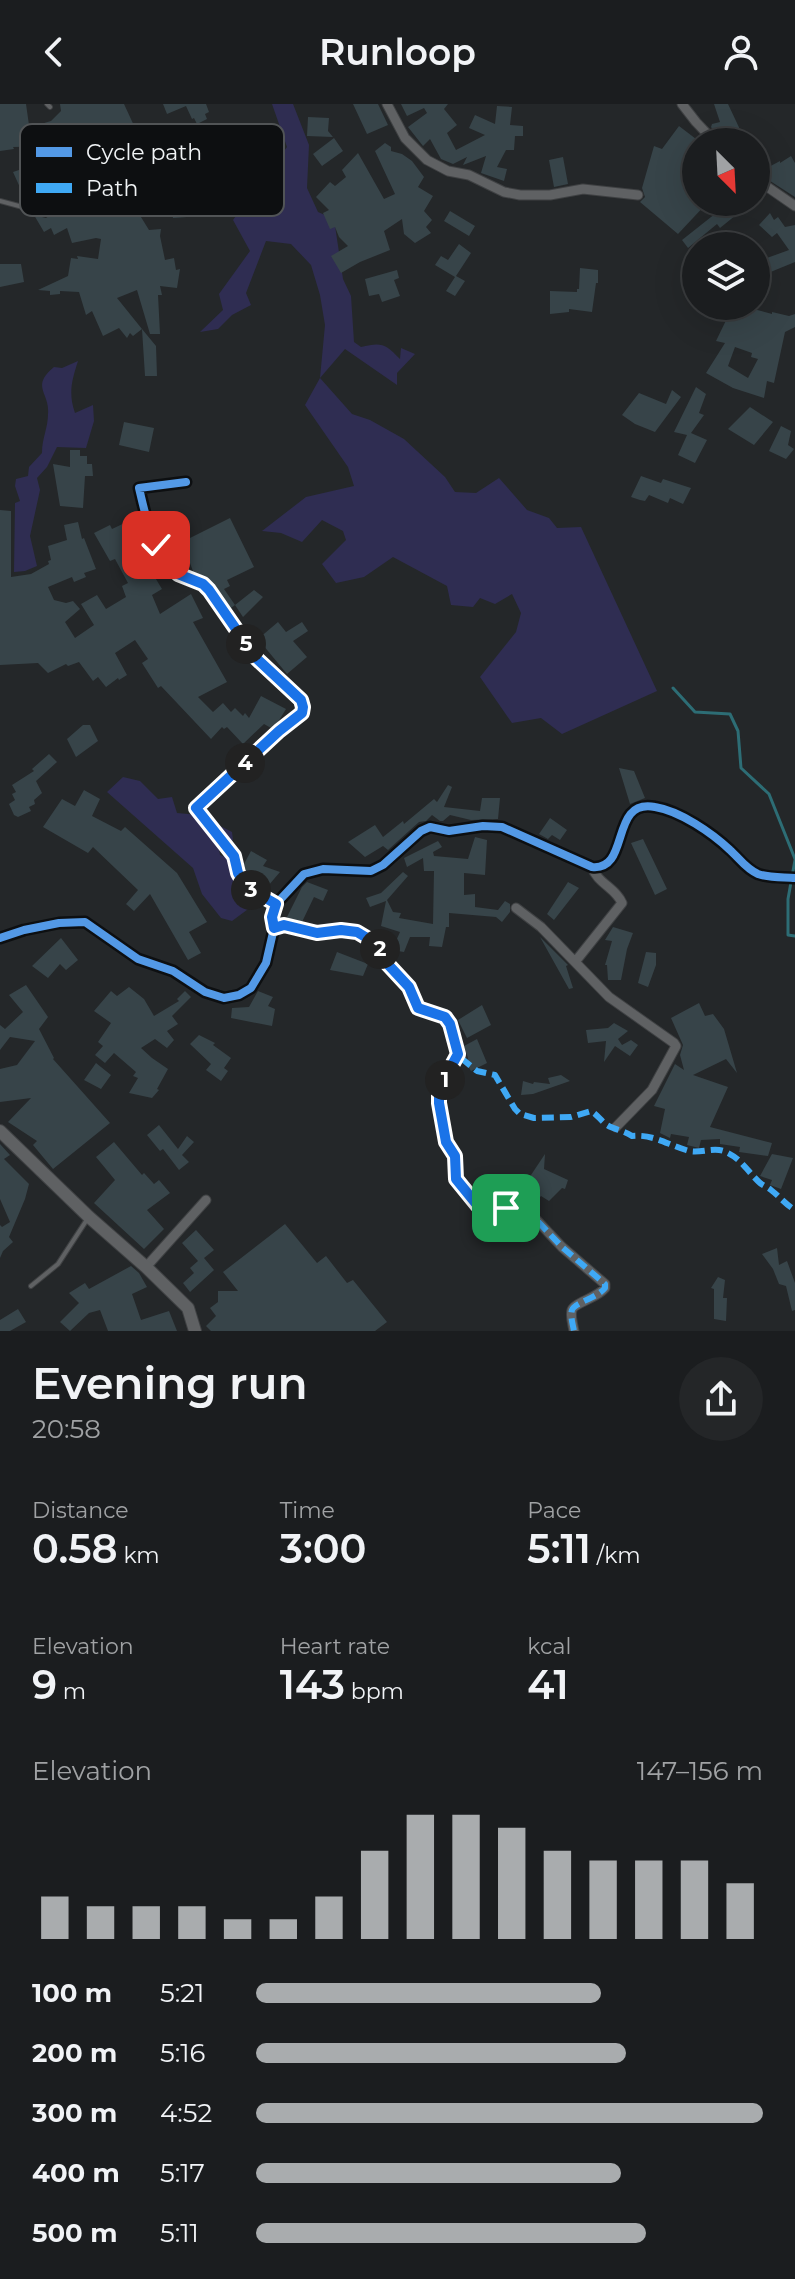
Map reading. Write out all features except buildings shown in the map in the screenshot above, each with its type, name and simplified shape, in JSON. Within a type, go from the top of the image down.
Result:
[{"type":"main road","points":[[0,1131],[188,1308],[195,1331]]},
{"type":"street","points":[[387,104],[405,138],[427,160],[504,192],[550,195],[583,189],[638,195]]},
{"type":"street","points":[[682,104],[702,128]]},
{"type":"street","points":[[770,189],[795,206]]},
{"type":"street","points":[[186,482],[139,488],[156,545],[178,574],[203,584],[209,590],[256,658],[301,700],[303,707],[302,713],[196,808],[234,856],[238,873],[246,887],[276,904]]},
{"type":"street","points":[[0,938],[59,923],[85,922],[138,959],[173,971],[205,992],[224,998],[239,995],[251,988],[266,963],[276,904],[304,874],[323,869],[371,871],[430,827],[449,831],[483,826],[502,827],[598,868],[612,856],[631,811],[655,806],[698,825],[753,871],[767,876],[795,878]]},
{"type":"street","points":[[575,962],[622,903],[618,895],[595,875],[592,867]]},
{"type":"street","points":[[516,908],[541,927],[609,997],[676,1045],[652,1090],[616,1127]]},
{"type":"street","points":[[274,928],[284,925],[317,933],[357,932],[377,944],[383,959],[409,987],[418,1008],[445,1017],[459,1056],[439,1089],[438,1097],[446,1142],[455,1156],[456,1179],[478,1206],[515,1206],[530,1213],[562,1247],[605,1284],[601,1294],[574,1306],[574,1331]]},
{"type":"street","points":[[146,1267],[206,1200]]},
{"type":"lane","points":[[0,201],[20,206]]},
{"type":"lane","points":[[31,1286],[58,1264],[89,1217]]},
{"type":"shaded area","points":[[272,104],[293,104],[309,145],[307,188],[318,212],[334,219],[343,279],[351,296],[354,342],[361,347],[383,346],[400,359],[401,348],[415,354],[397,373],[397,385],[345,349],[320,378],[325,325],[320,295],[311,265],[291,244],[266,241],[246,293],[251,305],[232,315],[218,329],[200,332],[223,310],[219,294],[250,251],[233,220],[236,216],[284,216],[284,151],[287,147],[284,124],[279,124]]},
{"type":"shaded area","points":[[78,361],[72,387],[75,413],[93,405],[94,421],[86,448],[57,447],[47,467],[37,478],[40,490],[30,536],[37,566],[14,572],[15,503],[20,501],[16,479],[28,476],[29,467],[42,453],[48,414],[43,380],[54,367],[62,368]]},
{"type":"shaded area","points":[[320,378],[352,414],[404,439],[445,477],[455,492],[476,493],[499,478],[527,510],[549,518],[557,528],[581,527],[657,691],[562,734],[541,718],[512,723],[480,677],[516,632],[521,613],[512,594],[495,604],[480,598],[473,607],[451,605],[447,586],[393,557],[364,577],[336,583],[322,564],[346,540],[343,531],[322,520],[302,542],[281,533],[262,531],[306,497],[354,486],[348,467],[305,405]]},
{"type":"shaded area","points":[[123,777],[140,781],[158,799],[172,797],[177,813],[199,815],[232,832],[233,840],[219,848],[220,855],[238,862],[238,878],[256,898],[255,904],[232,921],[221,918],[202,894],[193,868],[107,792]]},
{"type":"waterway","points":[[673,688],[695,712],[730,714],[738,731],[741,768],[769,794],[795,859]]},
{"type":"waterway","points":[[795,860],[788,899],[788,935],[795,936]]},
{"type":"marked path","points":[[458,1054],[439,1089],[438,1097],[446,1142],[455,1156],[456,1179],[478,1206],[515,1206],[530,1213],[562,1247],[605,1284],[601,1292],[572,1310],[574,1331]]},
{"type":"marked path","points":[[461,1058],[477,1071],[495,1075],[520,1114],[534,1118],[571,1117],[591,1111],[607,1125],[632,1136],[653,1138],[691,1151],[723,1151],[737,1159],[760,1183],[795,1210]]},
{"type":"cycle path","points":[[186,482],[139,488],[157,547],[180,575],[209,590],[256,658],[301,700],[303,707],[302,713],[196,808],[234,856],[238,873],[246,887],[276,904]]},
{"type":"cycle path","points":[[0,938],[59,923],[85,922],[138,959],[173,971],[205,992],[224,998],[239,995],[251,988],[266,963],[276,904],[304,874],[323,869],[371,871],[430,827],[449,831],[483,826],[502,827],[592,867],[604,865],[612,858],[631,813],[641,807],[665,809],[695,824],[758,874],[795,878]]},
{"type":"route","points":[[156,545],[178,574],[203,584],[209,590],[256,658],[301,700],[303,707],[302,713],[196,808],[234,856],[238,873],[246,887],[276,904],[272,917],[274,928],[284,925],[317,933],[357,932],[377,944],[383,959],[409,987],[418,1008],[445,1017],[458,1054],[439,1089],[438,1097],[446,1142],[455,1156],[456,1179],[478,1206],[506,1208]]}]
